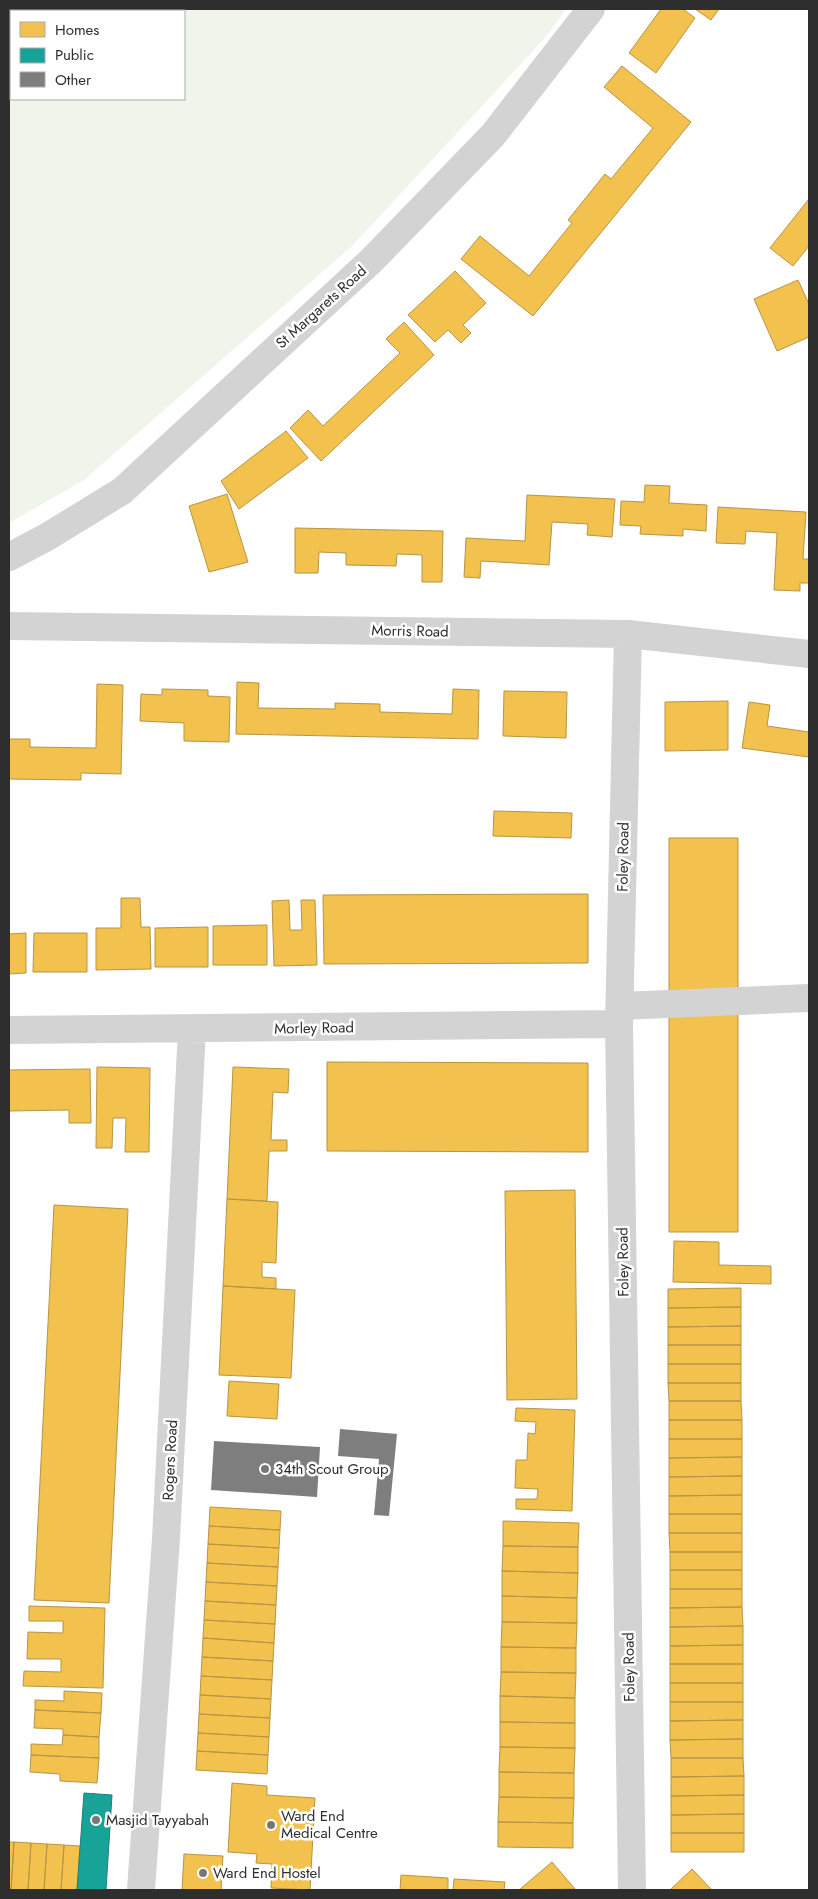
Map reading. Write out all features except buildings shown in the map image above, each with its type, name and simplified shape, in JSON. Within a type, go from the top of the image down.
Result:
[{"type":"street","name":"St Margarets Road","points":[[9,558],[122,491],[372,260],[493,135],[591,9]]},
{"type":"street","name":"Morris Road","points":[[9,626],[628,634],[809,654]]},
{"type":"street","name":"Foley Road","points":[[628,634],[620,1015],[632,1890]]},
{"type":"street","name":"Morley Road","points":[[9,1030],[192,1029],[620,1015],[809,998]]},
{"type":"street","name":"Rogers Road","points":[[141,1890],[166,1539],[192,1029]]},
{"type":"shaded area","points":[[9,9],[566,9],[544,39],[352,246],[84,480],[9,523]]},
{"type":"place","name":"34th Scout Group","points":[[265,1469]]},
{"type":"place","name":"Masjid Tayyabah","points":[[96,1820]]},
{"type":"place","name":"Ward End Medical Centre","points":[[271,1825]]},
{"type":"place","name":"Ward End Hostel","points":[[203,1873]]}]
